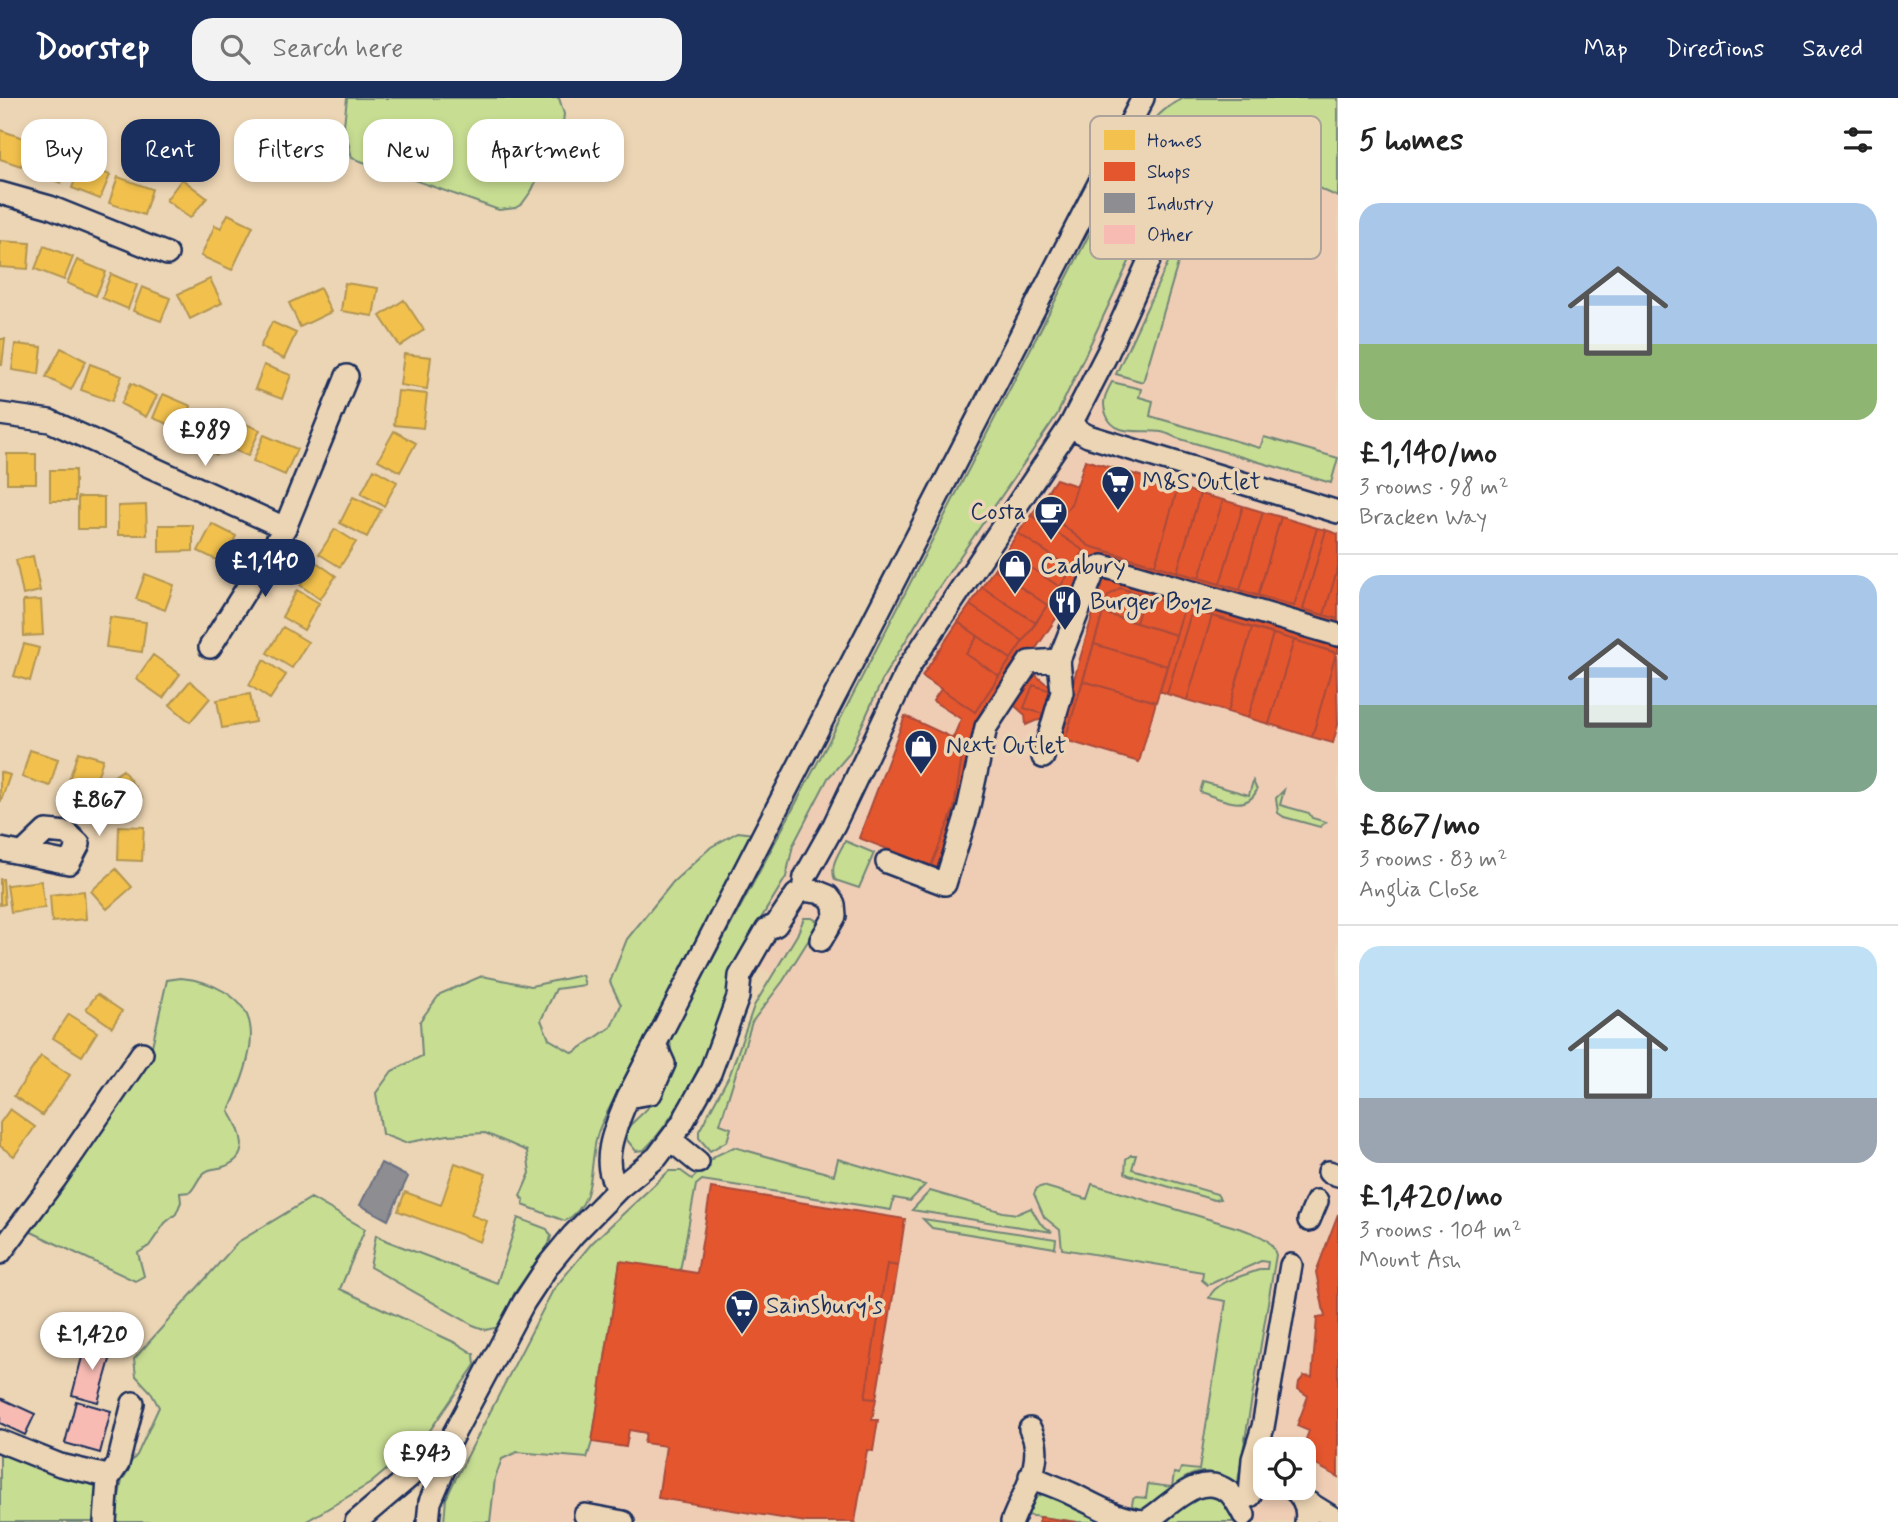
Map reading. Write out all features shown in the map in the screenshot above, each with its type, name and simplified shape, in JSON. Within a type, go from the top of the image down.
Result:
[{"type":"street","points":[[1134,116],[1143,98]]},
{"type":"street","points":[[0,192],[50,207],[167,254]]},
{"type":"street","points":[[619,1188],[609,1172],[610,1160],[615,1131],[628,1097],[1090,201]]},
{"type":"street","points":[[803,890],[805,877],[835,825],[910,665],[1070,426],[1108,352],[1150,259]]},
{"type":"street","points":[[210,647],[285,528],[346,376]]},
{"type":"street","points":[[0,414],[50,421],[285,528]]},
{"type":"street","points":[[1070,426],[1088,436],[1338,512]]},
{"type":"street","points":[[1043,757],[1062,692],[1059,660],[1093,574],[1098,568],[1103,566],[1338,635]]},
{"type":"street","points":[[887,862],[945,884],[968,810],[986,727],[1029,662],[1059,660]]},
{"type":"street","points":[[0,849],[23,853]]},
{"type":"street","points":[[428,1522],[430,1502],[445,1467],[445,1450],[524,1302],[549,1264],[573,1235],[619,1188],[657,1157],[671,1140],[710,1073],[738,997],[740,976],[751,955],[767,929],[776,925],[796,894],[803,890],[828,896],[834,904],[835,916],[821,940]]},
{"type":"street","points":[[0,1253],[142,1053]]},
{"type":"street","points":[[671,1140],[698,1162]]},
{"type":"street","points":[[1030,1476],[1116,1516],[1134,1521],[1146,1521],[1184,1492],[1204,1485],[1227,1491],[1251,1505],[1253,1459],[1263,1427],[1291,1265]]},
{"type":"street","points":[[105,1522],[108,1479],[118,1464],[132,1403]]},
{"type":"street","points":[[1263,1427],[1267,1437]]},
{"type":"street","points":[[1012,1522],[1037,1459],[1035,1438],[1030,1429]]},
{"type":"street","points":[[0,1441],[60,1465],[103,1475],[108,1479]]},
{"type":"street","points":[[356,1522],[427,1458],[445,1450]]},
{"type":"street","points":[[1301,1500],[1306,1508],[1306,1522]]},
{"type":"street","points":[[1307,1500],[1338,1521]]},
{"type":"street","points":[[585,1515],[623,1522]]},
{"type":"shaded area","points":[[1321,189],[1338,197],[1338,1522],[490,1522],[495,1478],[502,1459],[517,1452],[545,1453],[592,1442],[620,1261],[680,1270],[696,1185],[718,1165],[715,1156],[733,1147],[727,1141],[730,1128],[720,1125],[752,1022],[783,981],[754,964],[763,948],[748,939],[786,877],[793,845],[828,778],[849,754],[884,676],[937,590],[1057,415],[1130,259],[1321,259]]},
{"type":"green space","points":[[347,98],[559,98],[564,114],[563,119],[467,119],[467,182],[536,182],[522,204],[515,208],[499,210],[420,182],[453,182],[453,119],[363,119],[363,162],[352,158],[349,119],[345,119]]},
{"type":"green space","points":[[1184,98],[1338,98],[1338,197],[1321,189],[1321,116],[1158,116]]},
{"type":"green space","points":[[1090,233],[1090,259],[1130,259],[1057,415],[937,590],[884,676],[849,754],[828,778],[793,845],[786,877],[749,938],[752,941],[693,1079],[662,1129],[644,1150],[636,1151],[627,1140],[626,1129],[647,1109],[672,1060],[670,1039],[828,743]]},
{"type":"green space","points":[[1170,259],[1179,259],[1143,382],[1116,374]]},
{"type":"green space","points":[[1112,382],[1141,389],[1139,397],[1153,401],[1150,416],[1260,448],[1264,437],[1338,458],[1331,483],[1163,432],[1129,431],[1115,427],[1106,414],[1104,405]]},
{"type":"green space","points":[[1253,781],[1257,790],[1252,797],[1239,803],[1200,792],[1203,782],[1249,795]]},
{"type":"green space","points":[[1284,790],[1280,805],[1309,813],[1312,818],[1326,822],[1320,827],[1278,813],[1276,798]]},
{"type":"green space","points":[[738,832],[754,834],[601,1125],[588,1190],[584,1202],[576,1212],[565,1221],[523,1205],[524,1200],[520,1196],[530,1173],[527,1151],[485,1133],[448,1135],[405,1143],[382,1134],[376,1093],[392,1071],[422,1056],[420,1021],[440,994],[482,976],[531,986],[582,975],[585,985],[556,989],[541,1020],[549,1039],[573,1053],[611,1027],[621,1005],[610,982],[627,939],[673,882],[711,847]]},
{"type":"green space","points":[[845,841],[874,853],[859,888],[835,880],[833,875],[834,864]]},
{"type":"green space","points":[[804,918],[812,918],[818,925],[783,981],[752,1022],[720,1124],[731,1128],[727,1141],[710,1151],[699,1138],[699,1131],[730,1074],[754,1006],[797,935]]},
{"type":"green space","points":[[181,978],[202,982],[223,991],[233,997],[247,1014],[251,1035],[248,1058],[229,1111],[240,1134],[241,1150],[239,1157],[233,1162],[207,1171],[190,1192],[180,1193],[181,1202],[176,1214],[165,1223],[149,1246],[138,1253],[144,1276],[135,1281],[23,1228],[124,1091],[152,1046],[167,980]]},
{"type":"green space","points":[[734,1147],[834,1175],[838,1159],[925,1185],[910,1201],[894,1198],[891,1210],[702,1180],[696,1185],[680,1271],[620,1262],[592,1442],[587,1458],[517,1452],[502,1459],[495,1478],[490,1522],[444,1522],[446,1499],[453,1484],[553,1290],[592,1243],[669,1171],[681,1171],[692,1179],[715,1156]]},
{"type":"green space","points":[[1136,1155],[1132,1169],[1217,1194],[1220,1199],[1214,1200],[1129,1175],[1125,1173],[1126,1159]]},
{"type":"green space","points":[[1092,1184],[1245,1230],[1264,1238],[1274,1249],[1276,1255],[1237,1487],[1208,1472],[1196,1473],[1175,1485],[1140,1513],[1132,1505],[1136,1497],[1146,1498],[1148,1484],[1172,1487],[1174,1473],[1179,1474],[1181,1468],[1199,1470],[1226,1301],[1209,1298],[1212,1292],[1224,1283],[1267,1269],[1268,1262],[1261,1261],[1208,1285],[1202,1280],[1203,1272],[1062,1249],[1060,1230],[1044,1217],[1034,1194],[1037,1188],[1043,1186],[1087,1199]]},
{"type":"green space","points":[[930,1191],[1003,1212],[1017,1214],[1031,1208],[1040,1223],[1052,1232],[912,1210]]},
{"type":"green space","points":[[311,1198],[365,1229],[340,1289],[458,1344],[474,1354],[475,1365],[426,1436],[371,1483],[305,1522],[114,1522],[124,1470],[137,1455],[159,1407],[150,1391],[136,1376],[134,1359],[238,1242]]},
{"type":"green space","points":[[518,1218],[547,1229],[551,1236],[549,1244],[514,1294],[499,1327],[486,1330],[473,1325],[370,1267],[376,1235],[497,1283]]},
{"type":"green space","points":[[923,1219],[1056,1239],[1055,1248],[932,1228]]},
{"type":"green space","points":[[0,1446],[71,1479],[94,1482],[100,1486],[100,1522],[0,1522]]},
{"type":"green space","points":[[1204,1493],[1223,1498],[1233,1522],[1162,1522],[1189,1498]]},
{"type":"green space","points":[[1043,1494],[1052,1494],[1110,1522],[1077,1522],[1026,1515],[1034,1499]]},
{"type":"building: Homes","points":[[0,130],[21,137],[21,166],[0,159]]},
{"type":"building: Homes","points":[[107,174],[110,175],[100,199],[72,188],[74,182],[107,182]]},
{"type":"building: Homes","points":[[118,177],[121,182],[132,182],[152,189],[144,215],[109,203]]},
{"type":"building: Homes","points":[[180,182],[186,182],[207,198],[190,218],[166,200]]},
{"type":"building: Homes","points":[[228,214],[253,226],[232,270],[201,256],[215,225],[221,228]]},
{"type":"building: Homes","points":[[0,241],[30,243],[28,269],[0,267]]},
{"type":"building: Homes","points":[[44,246],[73,257],[64,280],[35,269]]},
{"type":"building: Homes","points":[[77,260],[106,272],[96,296],[67,283]]},
{"type":"building: Homes","points":[[111,274],[137,285],[128,309],[102,298]]},
{"type":"building: Homes","points":[[210,279],[222,303],[190,319],[178,294]]},
{"type":"building: Homes","points":[[345,283],[378,288],[373,316],[341,311]]},
{"type":"building: Homes","points":[[142,287],[170,298],[161,321],[133,311]]},
{"type":"building: Homes","points":[[320,288],[331,312],[300,327],[289,303]]},
{"type":"building: Homes","points":[[404,300],[424,330],[400,346],[380,316]]},
{"type":"building: Homes","points":[[272,322],[296,333],[284,359],[260,347]]},
{"type":"building: Homes","points":[[0,339],[5,339],[2,365],[0,365]]},
{"type":"building: Homes","points":[[15,344],[42,347],[39,374],[12,370]]},
{"type":"building: Homes","points":[[61,348],[86,361],[71,390],[46,377]]},
{"type":"building: Homes","points":[[404,354],[431,357],[427,389],[400,385]]},
{"type":"building: Homes","points":[[90,364],[122,376],[112,401],[81,390]]},
{"type":"building: Homes","points":[[264,365],[291,375],[282,399],[255,389]]},
{"type":"building: Homes","points":[[131,383],[157,396],[146,417],[121,404]]},
{"type":"building: Homes","points":[[398,391],[427,394],[423,428],[394,425]]},
{"type":"building: Homes","points":[[163,394],[191,406],[182,430],[153,418]]},
{"type":"building: Homes","points":[[206,415],[230,426],[217,455],[193,443]]},
{"type":"building: Homes","points":[[236,420],[260,430],[248,456],[225,446]]},
{"type":"building: Homes","points":[[394,431],[416,443],[400,472],[378,460]]},
{"type":"building: Homes","points":[[264,435],[297,449],[285,475],[253,461]]},
{"type":"building: Homes","points":[[7,454],[36,454],[36,483],[7,483]]},
{"type":"building: Homes","points":[[374,469],[397,482],[384,506],[361,494]]},
{"type":"building: Homes","points":[[50,470],[75,470],[75,501],[50,501]]},
{"type":"building: Homes","points":[[78,497],[104,497],[104,529],[78,529]]},
{"type":"building: Homes","points":[[353,497],[381,510],[367,537],[340,523]]},
{"type":"building: Homes","points":[[146,505],[147,535],[118,535],[118,506]]},
{"type":"building: Homes","points":[[212,524],[236,536],[223,563],[198,551]]},
{"type":"building: Homes","points":[[159,525],[193,525],[193,551],[159,552]]},
{"type":"building: Homes","points":[[335,529],[356,542],[340,567],[319,554]]},
{"type":"building: Homes","points":[[33,556],[40,591],[23,595],[16,560]]},
{"type":"building: Homes","points":[[316,562],[336,576],[320,599],[300,585]]},
{"type":"building: Homes","points":[[145,574],[174,585],[165,610],[136,599]]},
{"type":"building: Homes","points":[[297,590],[319,603],[304,630],[282,617]]},
{"type":"building: Homes","points":[[41,600],[43,635],[24,636],[23,601]]},
{"type":"building: Homes","points":[[110,617],[146,622],[142,652],[106,647]]},
{"type":"building: Homes","points":[[283,627],[308,642],[292,668],[267,653]]},
{"type":"building: Homes","points":[[24,644],[39,648],[30,681],[14,676]]},
{"type":"building: Homes","points":[[153,655],[180,674],[163,698],[136,679]]},
{"type":"building: Homes","points":[[264,660],[286,675],[270,699],[249,685]]},
{"type":"building: Homes","points":[[190,681],[210,698],[190,722],[170,705]]},
{"type":"building: Homes","points":[[250,694],[255,722],[222,728],[217,700]]},
{"type":"building: Homes","points":[[30,750],[58,759],[50,786],[22,777]]},
{"type":"building: Homes","points":[[78,752],[103,759],[94,788],[69,780]]},
{"type":"building: Homes","points":[[123,770],[142,797],[121,811],[103,784]]},
{"type":"building: Homes","points":[[0,772],[10,775],[1,801],[0,801]]},
{"type":"building: Homes","points":[[119,826],[144,827],[142,861],[118,860]]},
{"type":"building: Homes","points":[[116,869],[132,887],[107,909],[91,891]]},
{"type":"building: Homes","points":[[0,879],[3,879],[5,904],[0,905]]},
{"type":"building: Homes","points":[[41,881],[45,908],[11,912],[7,885]]},
{"type":"building: Homes","points":[[84,891],[86,919],[52,922],[50,895]]},
{"type":"building: Homes","points":[[97,994],[122,1011],[112,1027],[86,1009]]},
{"type":"building: Homes","points":[[69,1014],[97,1032],[82,1056],[53,1038]]},
{"type":"building: Homes","points":[[41,1056],[70,1075],[42,1115],[14,1096]]},
{"type":"building: Homes","points":[[10,1109],[35,1127],[14,1156],[0,1146],[0,1123]]},
{"type":"building: Homes","points":[[455,1163],[486,1174],[471,1215],[487,1221],[480,1242],[398,1211],[405,1192],[441,1205]]},
{"type":"building: Shops","name":"M&S Outlet","points":[[1085,460],[1178,487],[1155,565],[1089,546],[1059,522],[1072,502]]},
{"type":"building: Shops","points":[[1056,479],[1077,486],[1072,502],[1059,522],[1038,506]]},
{"type":"building: Shops","points":[[1178,487],[1200,494],[1177,572],[1155,565]]},
{"type":"building: Shops","points":[[1200,494],[1223,500],[1199,578],[1177,572]]},
{"type":"building: Shops","points":[[1223,500],[1243,506],[1220,584],[1199,578]]},
{"type":"building: Shops","points":[[1038,506],[1089,546],[1294,606],[1317,528],[1326,530],[1303,609],[1338,619],[1338,653],[1120,588],[1108,596],[1065,740],[1057,738],[1101,586],[1082,580],[985,724],[941,871],[931,866],[954,809],[964,743],[953,738],[961,719],[933,701],[941,689],[975,712],[1084,551],[1031,515]]},
{"type":"building: Shops","points":[[1243,506],[1263,512],[1240,590],[1220,584]]},
{"type":"building: Shops","points":[[1263,512],[1281,517],[1258,596],[1240,590]]},
{"type":"building: Shops","name":"Costa","points":[[1031,515],[1084,551],[1072,569],[1018,533]]},
{"type":"building: Shops","points":[[1281,517],[1317,528],[1294,606],[1258,596]]},
{"type":"building: Shops","points":[[1326,530],[1338,534],[1338,567],[1324,615],[1303,609]]},
{"type":"building: Shops","points":[[1018,533],[1072,569],[1060,587],[1006,551]]},
{"type":"building: Shops","points":[[1006,551],[1060,587],[1047,605],[994,569]]},
{"type":"building: Shops","points":[[1338,567],[1338,619],[1324,615]]},
{"type":"building: Shops","name":"Cadbury","points":[[994,569],[1047,605],[1036,623],[982,587]]},
{"type":"building: Shops","points":[[982,587],[1036,623],[1023,641],[970,605]]},
{"type":"building: Shops","points":[[1120,588],[1144,596],[1136,623],[1103,613],[1108,596]]},
{"type":"building: Shops","points":[[1144,596],[1184,608],[1176,635],[1136,623]]},
{"type":"building: Shops","points":[[970,605],[1023,641],[1011,659],[958,622]]},
{"type":"building: Shops","points":[[1184,608],[1192,610],[1167,694],[1160,691]]},
{"type":"building: Shops","points":[[1192,610],[1212,616],[1187,700],[1167,694]]},
{"type":"building: Shops","points":[[1103,613],[1176,635],[1167,666],[1094,644]]},
{"type":"building: Shops","points":[[1212,616],[1252,628],[1228,712],[1187,700]]},
{"type":"building: Shops","points":[[958,622],[978,636],[966,654],[999,676],[975,712],[922,676]]},
{"type":"building: Shops","points":[[1252,628],[1273,634],[1248,718],[1228,712]]},
{"type":"building: Shops","points":[[1273,634],[1294,640],[1269,724],[1248,718]]},
{"type":"building: Shops","points":[[978,636],[1011,659],[999,676],[966,654]]},
{"type":"building: Shops","points":[[1294,640],[1336,653],[1312,737],[1269,724]]},
{"type":"building: Shops","points":[[1094,644],[1167,666],[1156,702],[1083,681]]},
{"type":"building: Shops","points":[[1336,653],[1338,725],[1333,743],[1312,737]]},
{"type":"building: Shops","points":[[1030,670],[1045,683],[1057,687],[1044,719],[1026,725],[1025,715],[1014,705],[1026,688]],"holes":[[[1033,685],[1051,691],[1043,714],[1024,708]]]},
{"type":"building: Shops","points":[[1083,681],[1156,702],[1139,762],[1065,740]]},
{"type":"building: Shops","points":[[1033,685],[1051,691],[1043,714],[1024,708]]},
{"type":"building: Shops","name":"Next Outlet","points":[[905,716],[964,743],[954,809],[931,866],[859,838]]},
{"type":"building: Shops","name":"Sainsbury's","points":[[711,1188],[905,1219],[898,1266],[887,1264],[865,1398],[876,1399],[872,1420],[878,1420],[873,1451],[867,1450],[855,1522],[806,1522],[658,1498],[666,1446],[644,1443],[646,1433],[629,1430],[626,1447],[592,1442],[620,1261],[697,1273]]},
{"type":"building: Shops","points":[[1338,1214],[1338,1477],[1316,1465],[1316,1437],[1307,1437],[1309,1431],[1297,1426],[1308,1396],[1298,1389],[1299,1382],[1304,1376],[1312,1377],[1317,1318],[1325,1317],[1316,1272]]},
{"type":"building: Shops","points":[[887,1264],[898,1266],[876,1399],[865,1398]]},
{"type":"building: Shops","points":[[1040,1517],[1077,1522],[1039,1522]]},
{"type":"building: Industry","points":[[381,1163],[408,1177],[388,1220],[360,1205]]},
{"type":"building: Other","points":[[86,1342],[113,1349],[98,1402],[72,1395]]},
{"type":"building: Other","points":[[0,1398],[35,1414],[25,1435],[0,1423]]},
{"type":"building: Other","points":[[76,1401],[111,1411],[100,1453],[65,1443]]},
{"type":"place","name":"M&S Outlet","points":[[1118,512]]},
{"type":"place","name":"Costa","points":[[1051,542]]},
{"type":"place","name":"Cadbury","points":[[1015,596]]},
{"type":"place","name":"Burger Boyz","points":[[1065,632]]},
{"type":"place","name":"Next Outlet","points":[[921,776]]},
{"type":"place","name":"Sainsbury's","points":[[742,1336]]}]
